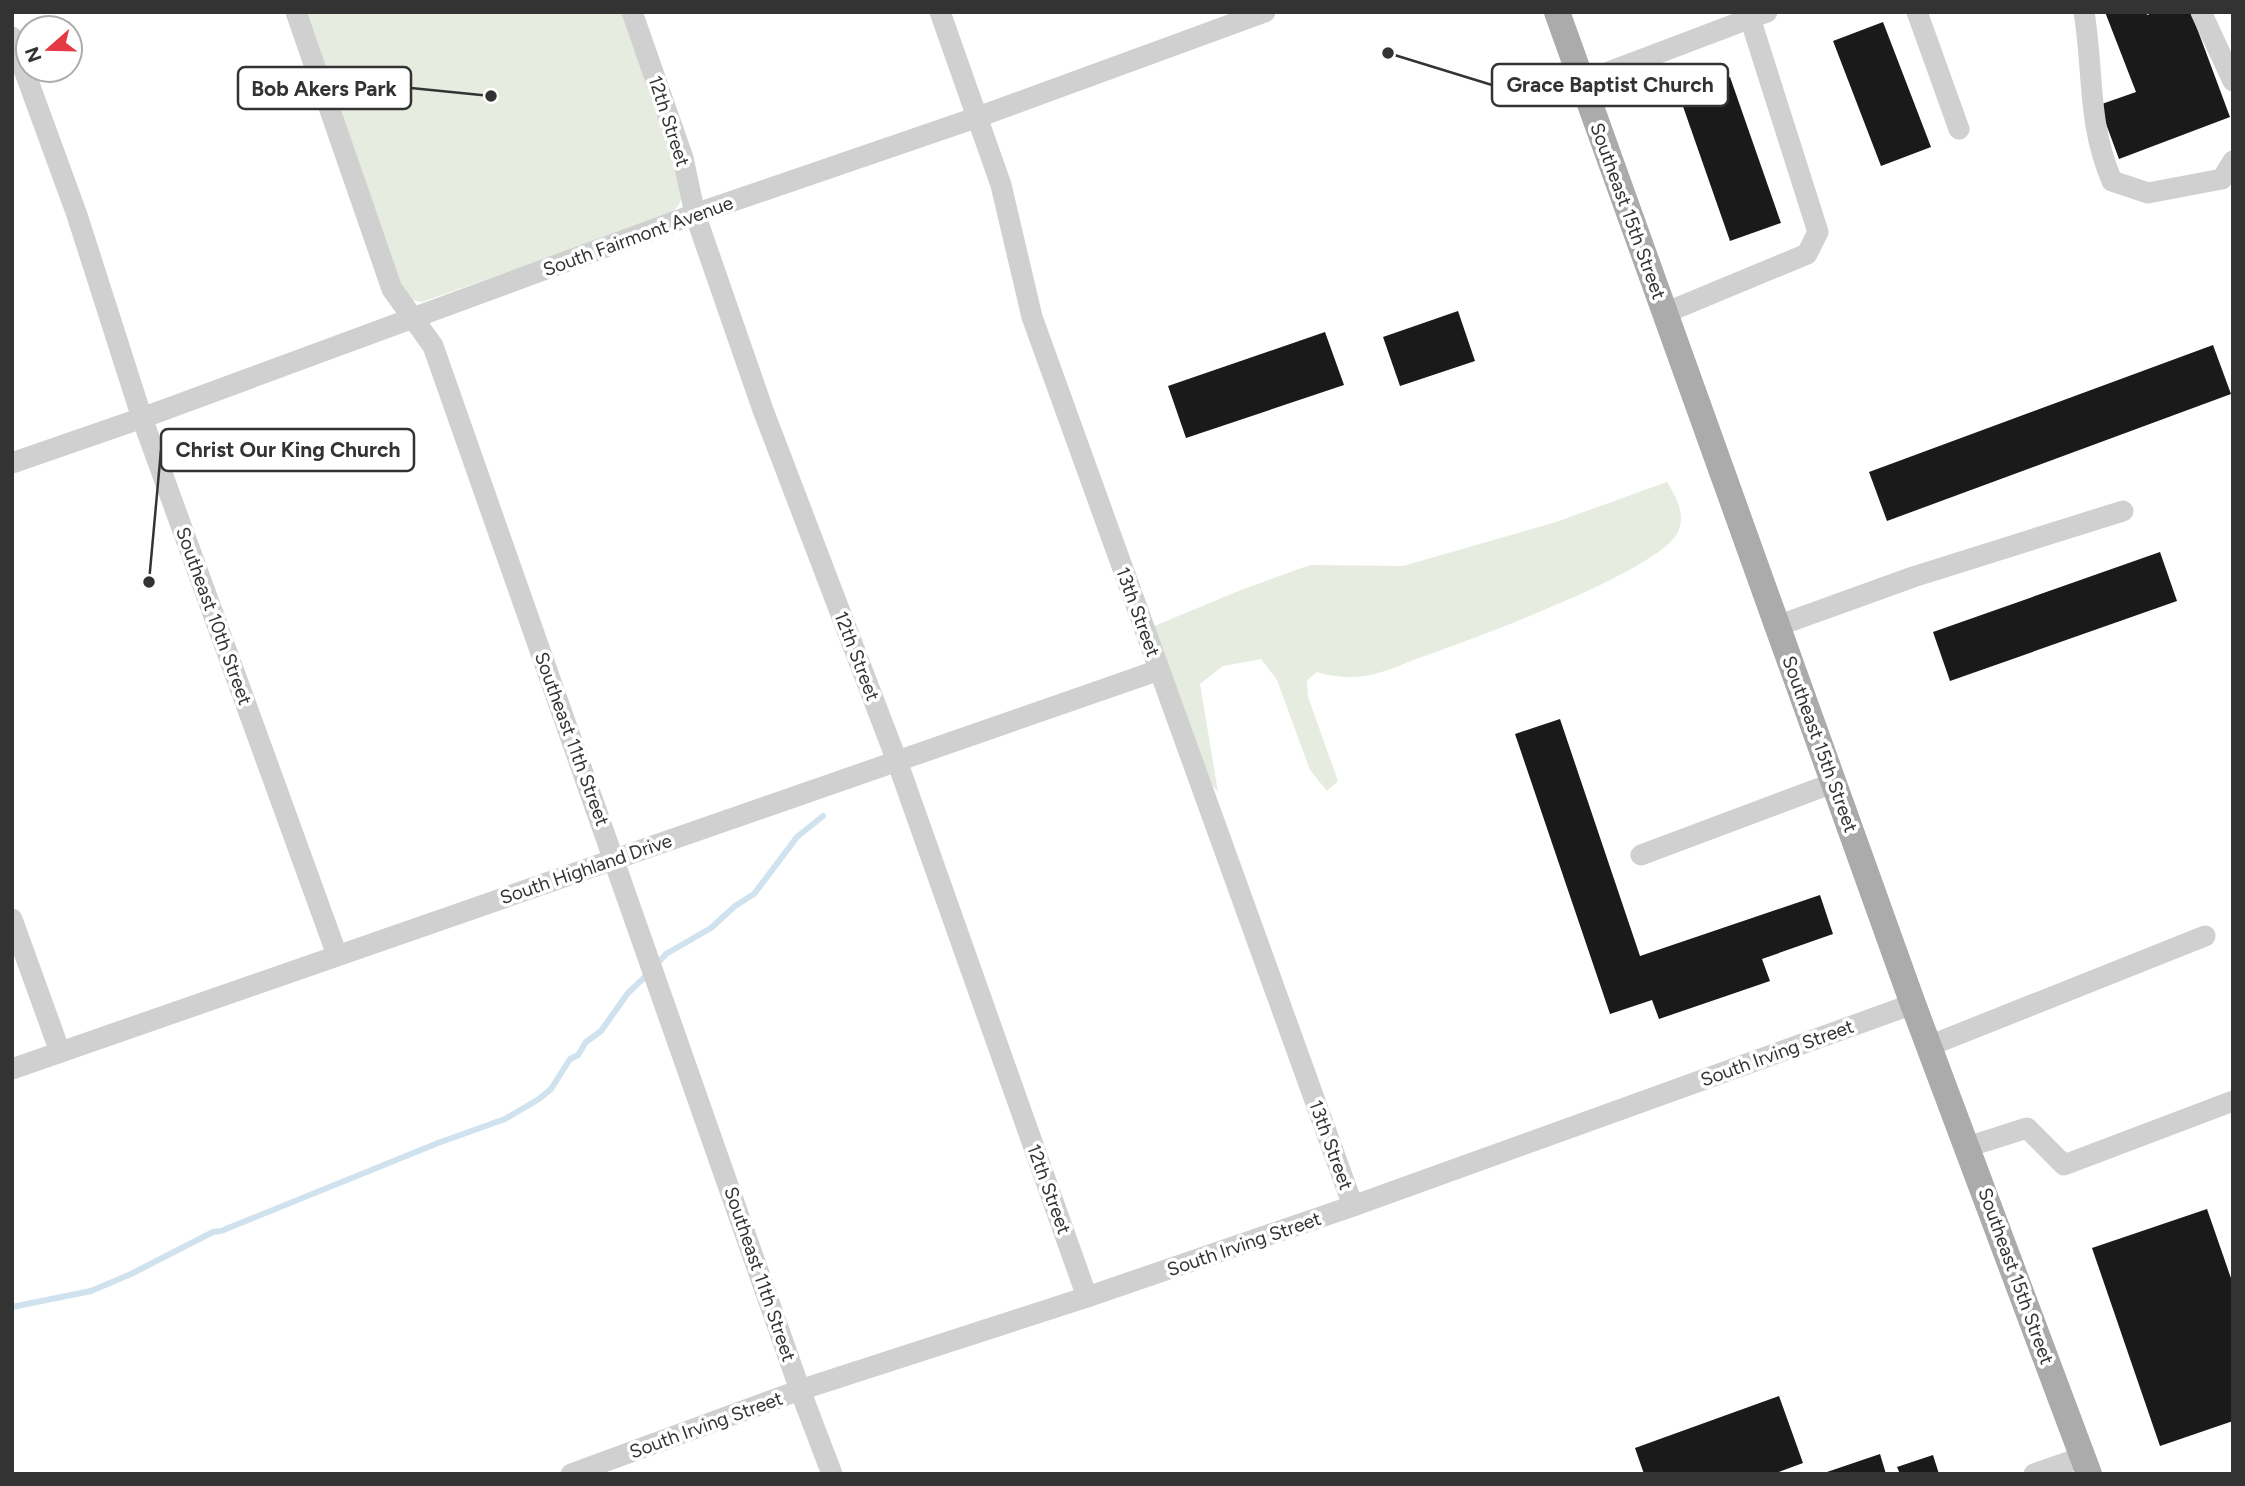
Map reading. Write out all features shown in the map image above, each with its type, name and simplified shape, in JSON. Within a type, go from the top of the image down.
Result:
[{"type":"main road","name":"Southeast 15th Street","points":[[1557,12],[1913,1004],[2086,1465]]},
{"type":"street","name":"Southeast 11th Street","points":[[296,12],[392,289],[433,346],[800,1390],[832,1474]]},
{"type":"street","name":"12th Street","points":[[632,12],[683,158],[695,214],[763,410],[897,761],[1087,1297]]},
{"type":"street","name":"13th Street","points":[[940,12],[1001,185],[1032,317],[1353,1206]]},
{"type":"street","name":"South Fairmont Avenue","points":[[12,463],[142,418],[695,214],[978,117],[1265,12]]},
{"type":"street","points":[[1917,12],[1959,129]]},
{"type":"street","points":[[2084,12],[2091,102],[2101,154],[2112,181],[2148,193],[2222,179],[2233,161]]},
{"type":"street","points":[[2202,12],[2233,81]]},
{"type":"street","points":[[1582,82],[1758,15],[1818,232],[1807,254],[1665,313]]},
{"type":"street","name":"Southeast 10th Street","points":[[12,37],[77,215],[142,418],[337,956]]},
{"type":"street","points":[[1777,626],[1913,577],[2123,511]]},
{"type":"street","name":"South Highland Drive","points":[[12,1069],[1159,670]]},
{"type":"street","points":[[1642,855],[1833,783]]},
{"type":"street","points":[[12,919],[60,1052]]},
{"type":"street","points":[[1929,1046],[2206,936]]},
{"type":"street","name":"South Irving Street","points":[[571,1474],[800,1390],[1087,1297],[1353,1206],[1913,1004]]},
{"type":"street","points":[[1967,1147],[2027,1128],[2064,1165],[2233,1101]]},
{"type":"street","points":[[2034,1474],[2086,1465]]},
{"type":"shaded area","points":[[301,12],[625,12],[683,187],[679,204],[666,216],[422,302],[407,299]]},
{"type":"shaded area","points":[[1667,482],[1680,512],[1678,532],[1663,548],[1636,566],[1558,604],[1387,670],[1350,677],[1317,672],[1307,680],[1308,697],[1338,781],[1327,791],[1310,770],[1277,680],[1261,659],[1223,666],[1200,684],[1218,792],[1205,777],[1152,627],[1310,565],[1403,566],[1556,522]]},
{"type":"building","points":[[2105,12],[2146,12],[2147,15],[2155,12],[2191,12],[2230,117],[2119,159],[2099,105],[2136,92]]},
{"type":"building","points":[[1883,22],[1931,147],[1881,166],[1833,41]]},
{"type":"building","points":[[1730,77],[1781,223],[1730,241],[1679,95]]},
{"type":"building","points":[[1458,311],[1475,361],[1400,386],[1383,337]]},
{"type":"building","points":[[1325,332],[1344,385],[1186,438],[1168,386]]},
{"type":"building","points":[[2213,345],[2231,394],[1887,521],[1869,472]]},
{"type":"building","points":[[2160,552],[2177,601],[1950,681],[1933,632]]},
{"type":"building","points":[[1560,719],[1640,956],[1820,895],[1833,934],[1762,959],[1770,981],[1659,1019],[1652,1000],[1610,1014],[1515,734]]},
{"type":"building","points":[[2207,1209],[2233,1284],[2233,1421],[2160,1446],[2092,1248]]},
{"type":"building","points":[[1779,1396],[1803,1463],[1773,1474],[1644,1474],[1635,1448]]},
{"type":"building","points":[[1880,1454],[1886,1474],[1824,1474],[1824,1473]]},
{"type":"building","points":[[1933,1455],[1939,1474],[1900,1474],[1897,1467]]},
{"type":"waterway","points":[[655,966],[666,954],[711,928],[735,906],[754,894],[797,837],[823,816]]},
{"type":"waterway","points":[[12,1307],[91,1291],[131,1274],[213,1232],[505,1119],[551,1089],[570,1059],[578,1055],[586,1042],[601,1031],[628,993],[648,974]]},
{"type":"place","name":"Grace Baptist Church","points":[[1388,53]]},
{"type":"place","name":"Bob Akers Park","points":[[491,96]]},
{"type":"place","name":"Christ Our King Church","points":[[149,582]]}]
